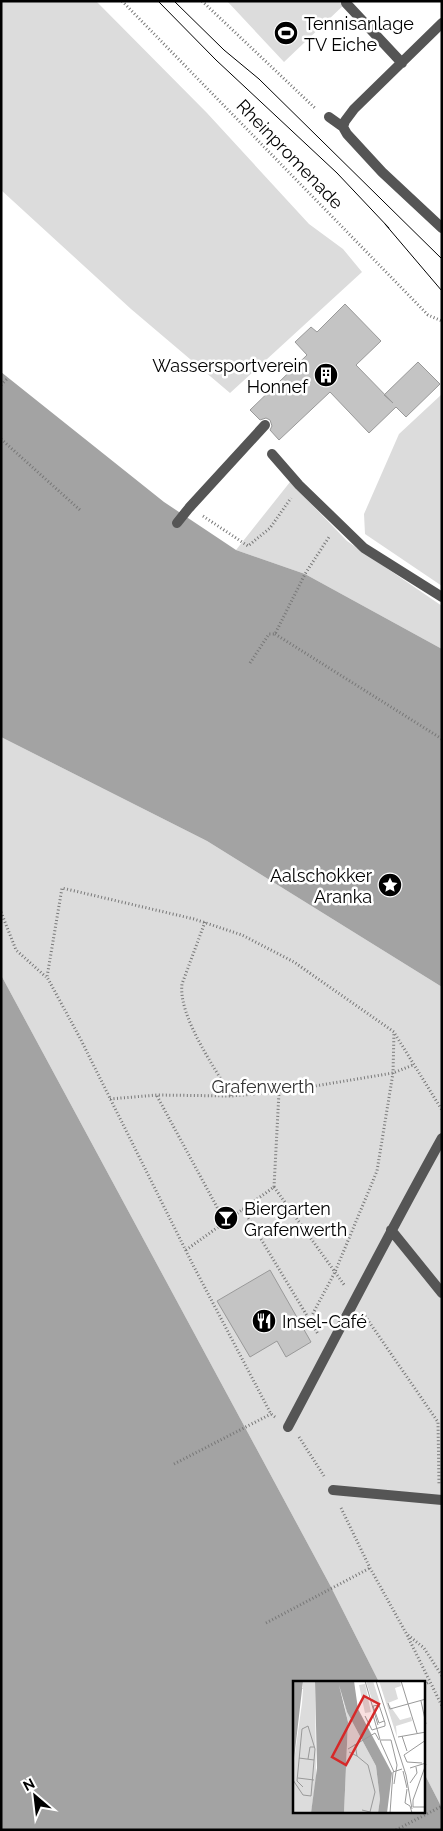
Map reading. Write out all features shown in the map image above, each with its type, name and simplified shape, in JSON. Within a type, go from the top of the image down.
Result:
[{"type":"lane","points":[[346,3],[402,63]]},
{"type":"lane","points":[[343,126],[354,109],[442,23]]},
{"type":"lane","points":[[329,117],[343,126],[347,134],[382,172],[442,228]]},
{"type":"lane","points":[[177,523],[265,425]]},
{"type":"lane","points":[[272,454],[300,485],[364,548],[442,597]]},
{"type":"lane","points":[[288,1427],[391,1230],[442,1138]]},
{"type":"lane","points":[[391,1230],[442,1293]]},
{"type":"lane","points":[[333,1490],[441,1500]]},
{"type":"path","name":"Rheinpromenade","points":[[122,1],[428,315],[442,321]]},
{"type":"path","points":[[202,1],[315,108],[329,117]]},
{"type":"path","points":[[1,385],[8,378]]},
{"type":"path","points":[[1,439],[80,510]]},
{"type":"path","points":[[189,508],[248,546],[270,528],[300,485]]},
{"type":"path","points":[[275,634],[305,574],[338,522]]},
{"type":"path","points":[[250,663],[269,634],[275,634],[442,739]]},
{"type":"path","points":[[47,978],[62,888],[205,922],[242,935],[294,962],[394,1032],[442,1110]]},
{"type":"path","points":[[1,912],[16,950],[47,978],[80,1038],[186,1250],[271,1414],[299,1437],[333,1490],[370,1568],[406,1633],[442,1706]]},
{"type":"path","points":[[205,922],[182,984],[181,995],[191,1026],[231,1096]]},
{"type":"path","points":[[310,1318],[335,1272],[377,1171],[393,1073],[394,1032]]},
{"type":"path","points":[[110,1099],[157,1095],[231,1096],[279,1092],[393,1073],[413,1064]]},
{"type":"path","points":[[279,1092],[274,1187],[335,1272]]},
{"type":"path","points":[[157,1095],[225,1222]]},
{"type":"path","points":[[186,1250],[274,1187]]},
{"type":"path","points":[[243,1209],[310,1318],[328,1352]]},
{"type":"path","points":[[355,1302],[440,1421],[441,1500]]},
{"type":"path","points":[[174,1464],[271,1414]]},
{"type":"path","points":[[266,1623],[370,1568]]},
{"type":"path","points":[[406,1633],[424,1648],[442,1676]]},
{"type":"path","points":[[396,1830],[442,1806]]},
{"type":"green space","points":[[1,1],[96,1],[207,113],[309,224],[343,249],[362,272],[230,393],[131,309],[1,190]]},
{"type":"green space","name":"Tennisanlage TV Eiche","points":[[227,1],[348,1],[284,62]]},
{"type":"green space","points":[[442,394],[442,586],[365,534],[364,514],[399,434]]},
{"type":"green space","points":[[290,482],[347,541],[442,606],[442,649],[305,574],[236,550]]},
{"type":"green space","name":"Grafenwerth","points":[[1,737],[207,841],[442,987],[442,1808],[426,1777],[426,1681],[378,1681],[330,1585],[1,975]]},
{"type":"shaded area","points":[[1,372],[164,502],[236,550],[305,574],[442,649],[442,987],[207,841],[1,737]]},
{"type":"shaded area","points":[[1,975],[330,1585],[378,1681],[293,1681],[293,1814],[426,1814],[426,1777],[442,1808],[442,1830],[1,1830]]},
{"type":"building","name":"Wassersportverein Honnef","points":[[345,304],[381,341],[356,365],[385,394],[418,362],[440,384],[406,417],[396,407],[369,433],[330,392],[279,440],[270,430],[272,426],[270,420],[266,418],[260,420],[250,410],[307,355],[295,342],[311,327],[317,332]]},
{"type":"building","name":"Insel-Café","points":[[270,1270],[311,1342],[286,1357],[277,1341],[250,1357],[217,1301]]},
{"type":"tram line","points":[[158,1],[216,60],[337,173],[389,228]]},
{"type":"tram line","points":[[174,1],[224,50],[259,79],[442,259]]},
{"type":"tram line","points":[[385,224],[442,291]]},
{"type":"place","name":"Tennisanlage TV Eiche","points":[[286,33]]},
{"type":"place","name":"Wassersportverein Honnef","points":[[326,375]]},
{"type":"place","name":"Aalschokker Aranka","points":[[390,885]]},
{"type":"place","name":"Biergarten Grafenwerth","points":[[226,1218]]},
{"type":"place","name":"Insel-Café","points":[[264,1321]]}]
